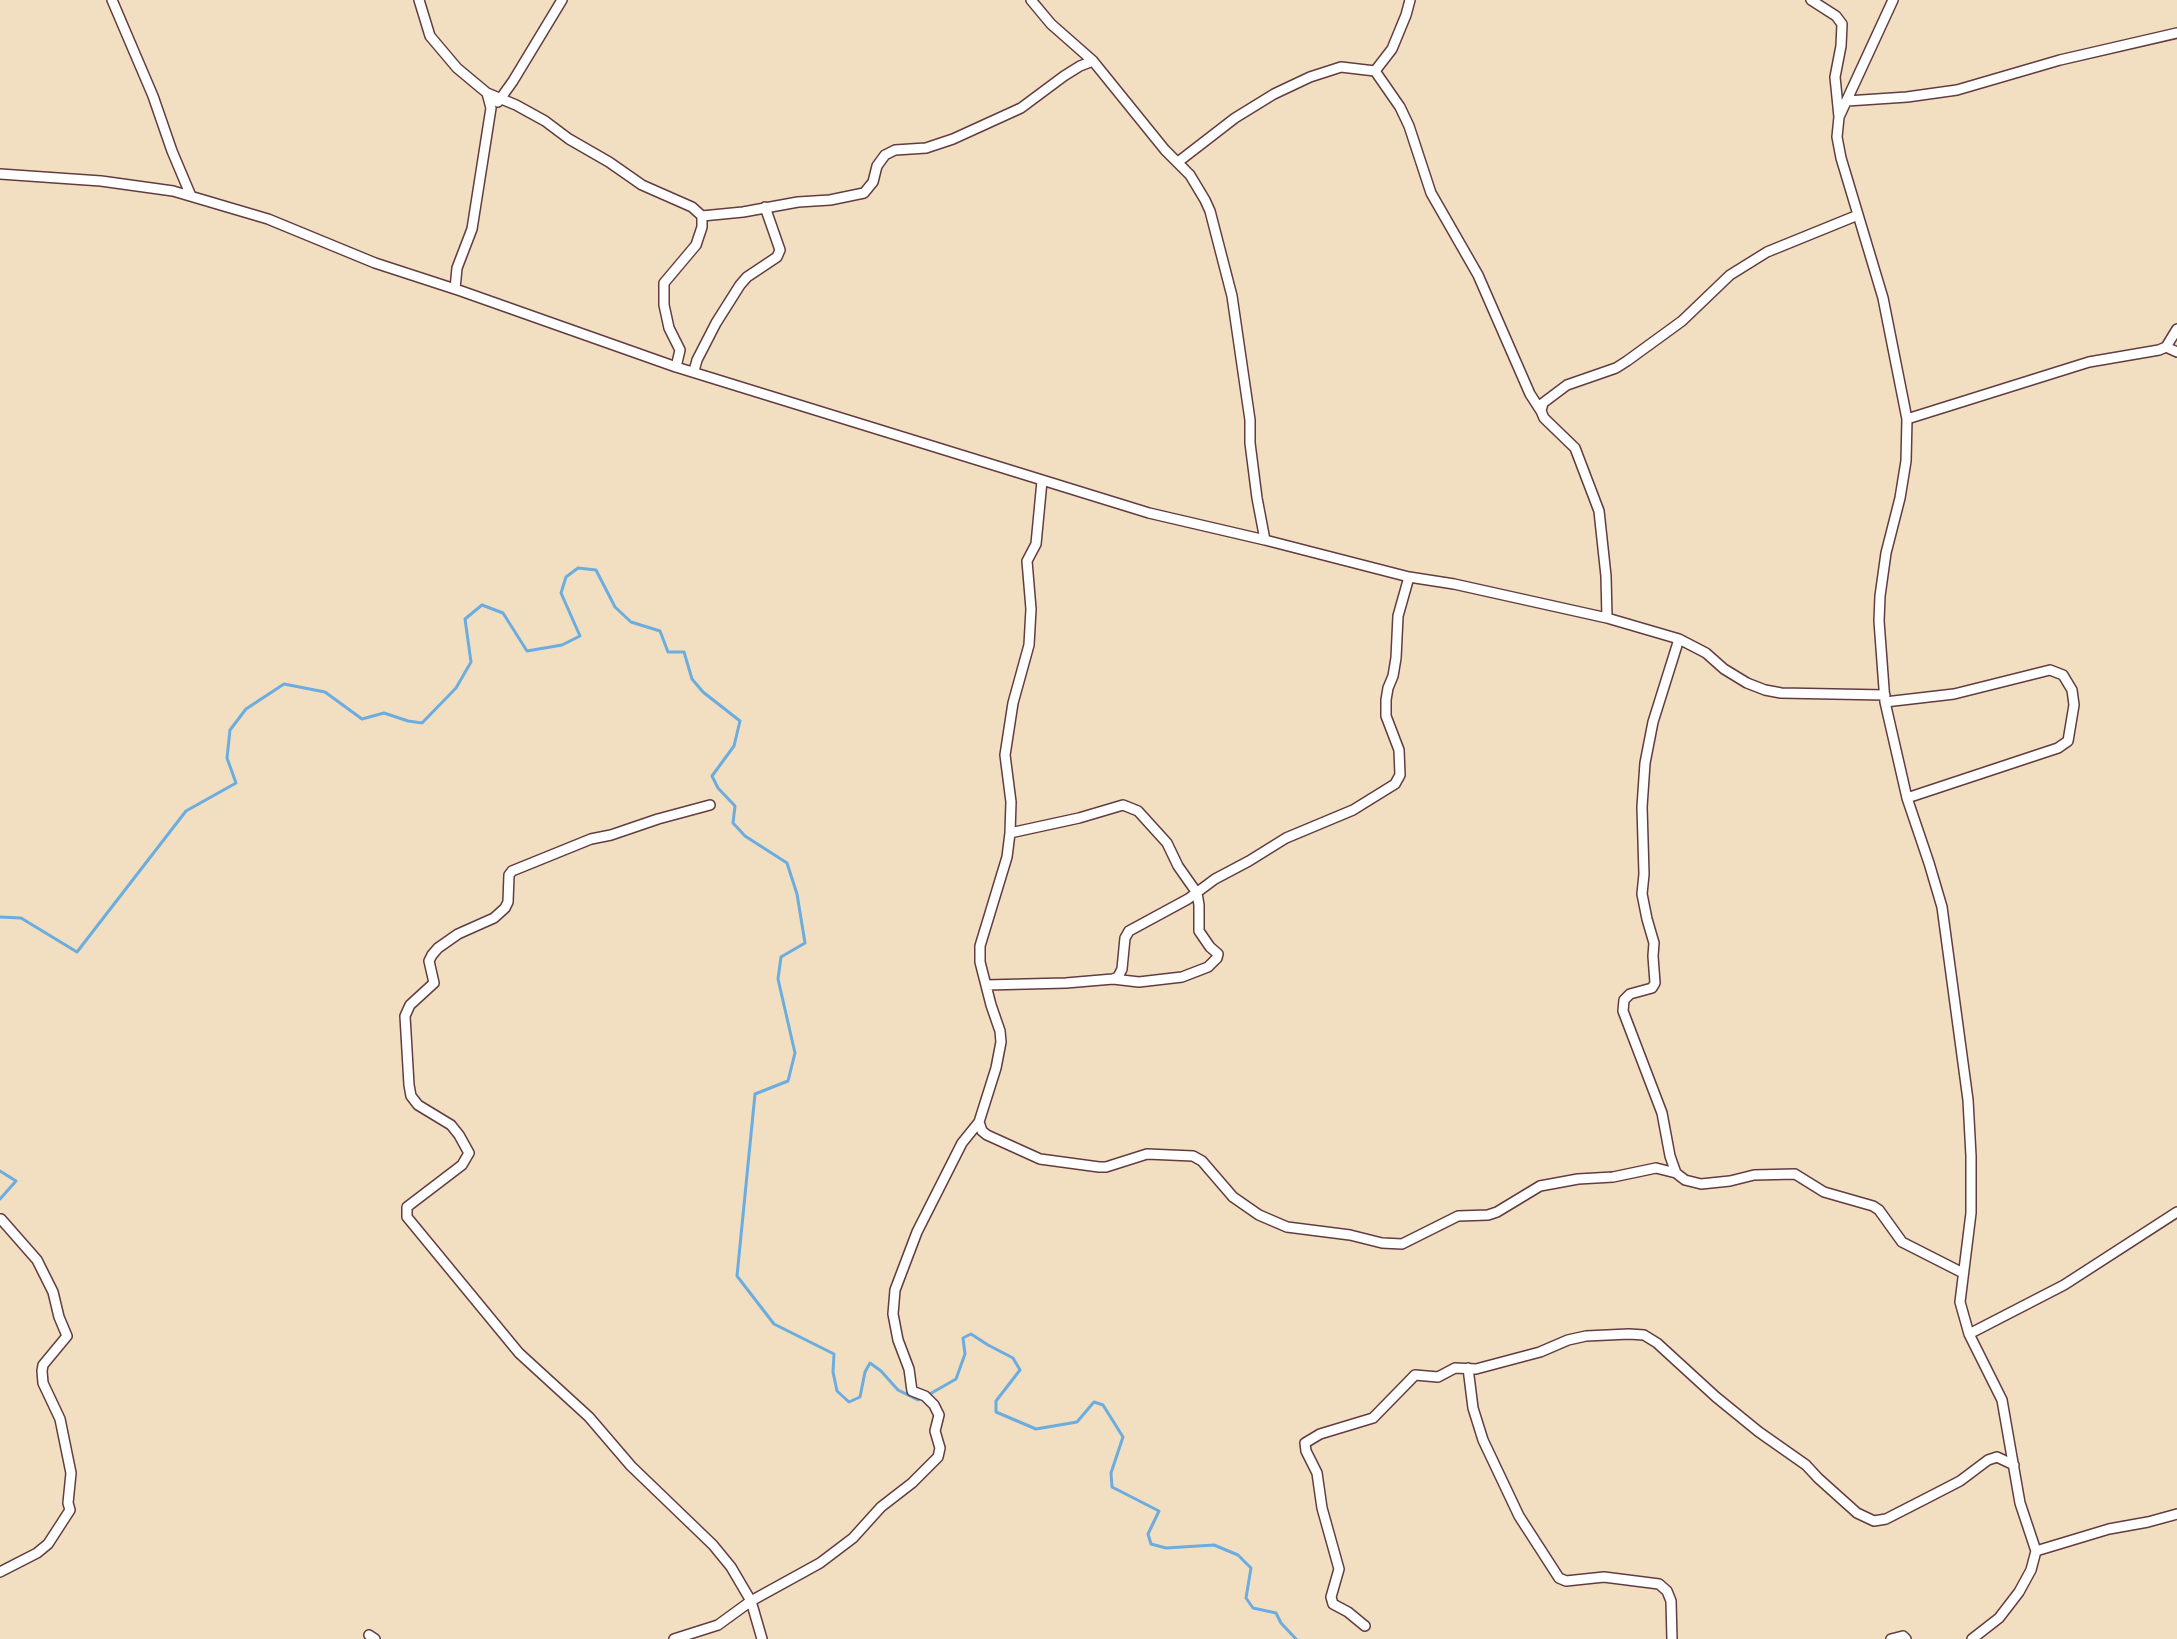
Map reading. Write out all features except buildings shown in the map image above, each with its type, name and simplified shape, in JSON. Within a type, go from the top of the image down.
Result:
[{"type":"street","points":[[112,0],[153,96],[190,196]]},
{"type":"street","points":[[418,0],[430,36],[438,47],[457,68],[487,93],[516,105],[544,121],[642,185],[692,207],[702,216],[830,200],[864,193],[873,182],[877,166],[885,155],[895,150],[926,148],[953,139],[1021,108],[1080,66],[1093,61]]},
{"type":"street","points":[[491,108],[501,99],[562,0]]},
{"type":"street","points":[[1031,0],[1052,24],[1093,61],[1165,150],[1198,185],[1210,211],[1232,296],[1250,420],[1250,443],[1257,498],[1265,540]]},
{"type":"street","points":[[1375,71],[1392,49],[1410,0]]},
{"type":"street","points":[[1811,0],[1836,16],[1842,24],[1841,46],[1835,77],[1839,117],[1837,137],[1841,158],[1883,298],[1907,419],[1906,461],[1900,498],[1886,553],[1879,621],[1885,699],[1906,798],[1942,907],[1968,1100],[1971,1213],[1960,1302],[1969,1335],[2002,1400],[2020,1503],[2036,1551],[2031,1570],[2019,1592],[1999,1618],[1972,1639]]},
{"type":"street","points":[[1839,117],[1893,0]]},
{"type":"street","points":[[1847,101],[1907,97],[1957,90],[2060,60],[2177,33]]},
{"type":"street","points":[[1178,162],[1235,118],[1274,94],[1310,77],[1341,67],[1375,71],[1400,107],[1409,126],[1431,193],[1478,275],[1530,394],[1544,418],[1575,448],[1599,512],[1606,576],[1607,618]]},
{"type":"street","points":[[455,289],[457,268],[472,229],[491,108],[487,93]]},
{"type":"street","points":[[0,174],[101,180],[173,191],[268,219],[375,263],[676,367],[1149,513],[1409,577],[1454,584],[1607,618],[1679,639],[1706,653],[1724,669],[1747,683],[1765,690],[1885,699],[1954,693],[2050,670],[2063,675],[2072,690],[2074,705],[2068,741],[2058,748],[1906,798]]},
{"type":"street","points":[[694,371],[697,360],[716,324],[740,285],[747,277],[777,257],[780,250],[765,207]]},
{"type":"street","points":[[1541,411],[1542,403],[1567,385],[1616,368],[1627,361],[1682,321],[1730,275],[1767,252],[1858,215]]},
{"type":"street","points":[[676,367],[680,350],[669,328],[664,305],[664,283],[696,245],[702,227],[702,216]]},
{"type":"street","points":[[1907,419],[2089,362],[2159,350],[2166,347],[2177,329]]},
{"type":"street","points":[[2166,347],[2177,352]]},
{"type":"street","points":[[674,1639],[718,1625],[751,1601],[820,1563],[853,1538],[881,1507],[912,1483],[938,1457],[940,1448],[934,1431],[939,1415],[934,1405],[925,1396],[912,1391],[909,1369],[898,1340],[893,1314],[895,1290],[917,1232],[962,1143],[979,1122],[996,1068],[1001,1042],[1000,1031],[980,962],[980,946],[1007,857],[1011,802],[1005,755],[1013,703],[1029,645],[1030,609],[1027,561],[1036,544],[1042,481]]},
{"type":"street","points":[[1113,979],[1120,975],[1123,949],[1129,931],[1160,916],[1215,879],[1286,838],[1353,810],[1395,784],[1401,775],[1399,750],[1386,716],[1386,700],[1396,658],[1398,616],[1409,577]]},
{"type":"street","points":[[1676,1173],[1670,1156],[1662,1113],[1623,1011],[1624,1000],[1630,994],[1652,988],[1655,983],[1654,943],[1642,894],[1644,874],[1642,807],[1645,763],[1653,722],[1679,639]]},
{"type":"street","points":[[710,805],[591,839],[513,871],[509,875],[508,902],[505,908],[494,918],[458,934],[432,955],[429,962],[434,983],[410,1005],[405,1016],[411,1096],[418,1106],[451,1125],[469,1153],[462,1165],[407,1208],[406,1217],[519,1353],[589,1417],[632,1467],[713,1545],[731,1567],[751,1601],[762,1639]]},
{"type":"street","points":[[986,985],[1113,979],[1138,982],[1182,977],[1208,967],[1218,954],[1200,932],[1197,893],[1178,866],[1167,843],[1138,811],[1123,805],[1111,807],[1079,818],[1010,833]]},
{"type":"street","points":[[979,1122],[982,1131],[987,1136],[1040,1159],[1106,1167],[1147,1154],[1193,1156],[1202,1161],[1233,1197],[1259,1215],[1287,1227],[1350,1235],[1382,1243],[1402,1244],[1458,1216],[1488,1215],[1540,1186],[1578,1179],[1613,1176],[1656,1168],[1676,1173],[1685,1180],[1701,1184],[1730,1181],[1754,1175],[1795,1174],[1824,1192],[1873,1206],[1879,1210],[1902,1242],[1963,1273]]},
{"type":"street","points":[[1969,1335],[2064,1285],[2177,1212]]},
{"type":"street","points":[[0,1572],[48,1545],[70,1510],[68,1503],[72,1473],[60,1419],[44,1383],[42,1371],[43,1365],[67,1336],[59,1317],[53,1292],[37,1260],[1,1220]]},
{"type":"street","points":[[1365,1626],[1348,1612],[1333,1604],[1331,1597],[1336,1587],[1339,1569],[1322,1508],[1317,1473],[1305,1451],[1305,1443],[1320,1434],[1373,1418],[1415,1374],[1438,1377],[1455,1368],[1476,1369],[1540,1352],[1568,1340],[1586,1336],[1644,1335],[1657,1343],[1716,1397],[1759,1432],[1806,1465],[1857,1513],[1874,1521],[1886,1519],[1929,1497],[1960,1480],[1988,1460],[1997,1457],[2014,1465]]},
{"type":"street","points":[[1468,1368],[1473,1408],[1483,1440],[1519,1516],[1559,1578],[1566,1581],[1604,1577],[1659,1584],[1667,1591],[1671,1601],[1672,1639]]},
{"type":"street","points":[[2036,1551],[2109,1529],[2177,1514]]},
{"type":"street","points":[[1891,1639],[1903,1636],[1906,1639]]},
{"type":"waterway","points":[[0,917],[21,918],[77,952],[186,811],[236,783],[227,758],[230,730],[246,709],[284,684],[325,692],[362,719],[384,713],[422,723],[456,688],[471,662],[465,619],[482,605],[503,613],[527,651],[562,645],[580,636],[561,593],[566,577],[578,568],[596,570],[615,607],[631,622],[660,631],[668,652],[684,652],[692,679],[703,692],[740,721],[734,746],[712,776],[718,788],[735,806],[733,823],[745,836],[787,863],[797,894],[805,943],[781,957],[778,979],[795,1053],[788,1081],[755,1094],[737,1276],[774,1324],[834,1354],[833,1372],[837,1391],[849,1402],[860,1397],[865,1372],[870,1363],[881,1371],[898,1390],[918,1400],[922,1398]]},
{"type":"waterway","points":[[0,1171],[16,1181],[0,1199]]},
{"type":"waterway","points":[[928,1395],[956,1379],[965,1354],[963,1338],[971,1334],[1013,1358],[1020,1370],[996,1401],[996,1412],[1036,1429],[1077,1422],[1094,1402],[1103,1405],[1123,1437],[1111,1473],[1112,1487],[1159,1511],[1148,1534],[1151,1544],[1166,1548],[1214,1545],[1238,1555],[1251,1568],[1246,1598],[1253,1608],[1276,1613],[1281,1623],[1296,1639]]}]
